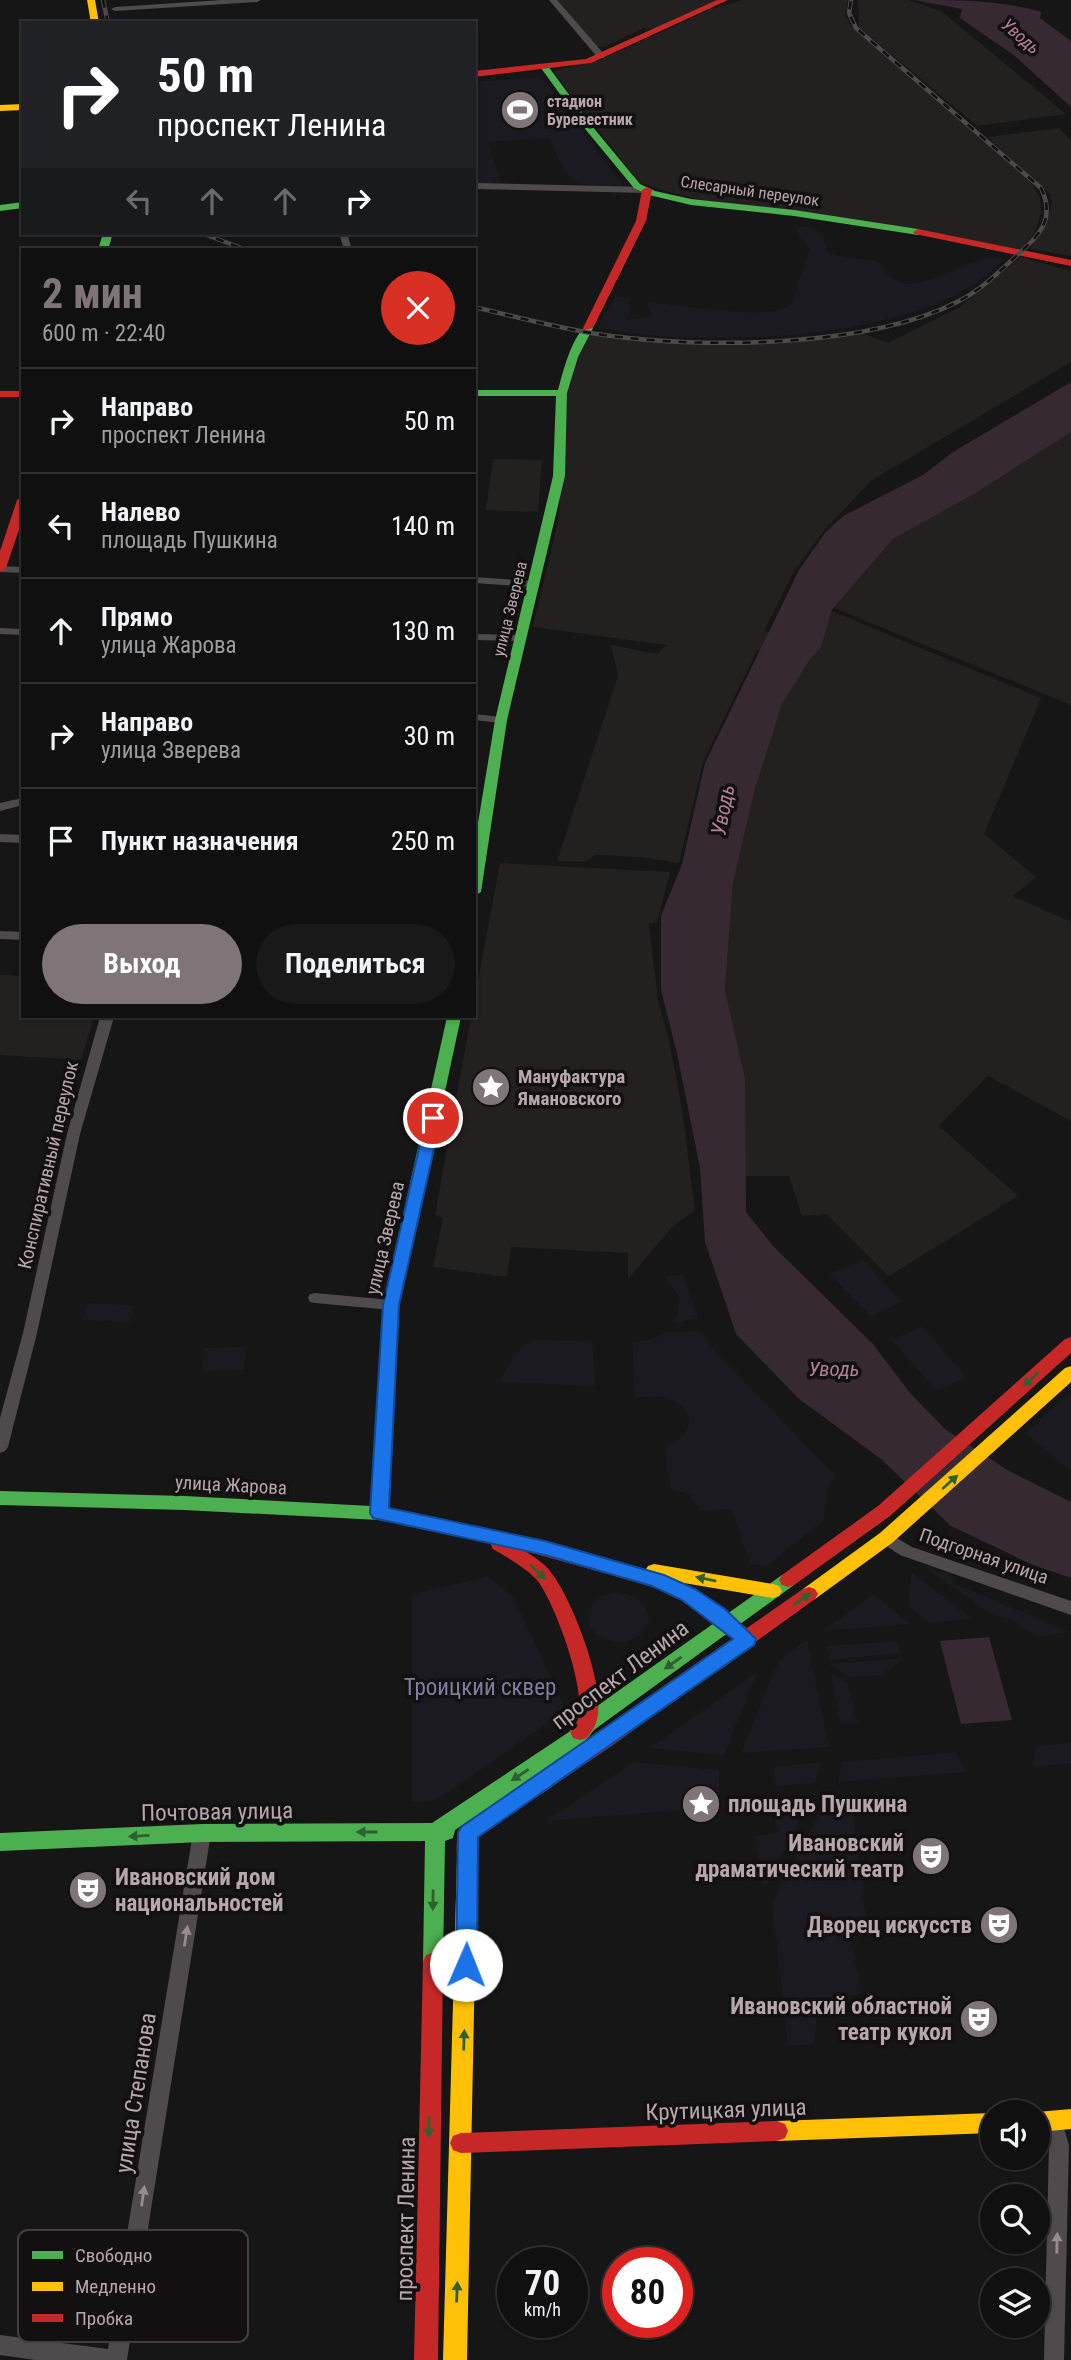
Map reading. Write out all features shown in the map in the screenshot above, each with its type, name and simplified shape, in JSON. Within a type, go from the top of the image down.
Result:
[{"type":"main road","points":[[91,0],[95,21]]},
{"type":"main road","points":[[476,74],[577,64],[601,56],[692,12],[724,0]]},
{"type":"main road","points":[[545,68],[589,128],[637,186],[646,190]]},
{"type":"main road","points":[[0,108],[21,107]]},
{"type":"main road","name":"Слесарный переулок","points":[[646,190],[688,200],[796,214],[1071,262]]},
{"type":"main road","name":"улица Зверева","points":[[477,853],[480,812],[559,476],[562,393],[573,357],[638,228],[646,190]]},
{"type":"main road","points":[[0,208],[21,205]]},
{"type":"main road","points":[[476,393],[562,393]]},
{"type":"main road","points":[[0,394],[21,394]]},
{"type":"main road","points":[[0,569],[21,506]]},
{"type":"main road","name":"улица Зверева","points":[[379,1513],[391,1305],[428,1145],[453,1018]]},
{"type":"main road","name":"проспект Ленина","points":[[426,2360],[435,1832],[576,1738],[587,1724],[884,1511],[1071,1343]]},
{"type":"main road","name":"проспект Ленина","points":[[468,1833],[747,1639],[893,1533],[1071,1372]]},
{"type":"main road","name":"улица Жарова","points":[[0,1498],[184,1503],[379,1513],[458,1529]]},
{"type":"main road","points":[[458,1529],[600,1563],[657,1580],[689,1595],[747,1639]]},
{"type":"main road","points":[[458,1529],[496,1542],[523,1558],[544,1576],[555,1592],[566,1615],[588,1695],[589,1717],[576,1738]]},
{"type":"main road","points":[[600,1563],[773,1591]]},
{"type":"main road","name":"Почтовая улица","points":[[0,1842],[202,1833],[468,1833]]},
{"type":"main road","points":[[455,2360],[468,1833]]},
{"type":"main road","name":"Крутицкая улица","points":[[461,2143],[980,2123]]},
{"type":"street","points":[[115,9],[257,0]]},
{"type":"street","points":[[553,0],[601,56]]},
{"type":"street","name":"Слесарный переулок","points":[[476,186],[646,190]]},
{"type":"street","points":[[0,569],[21,569]]},
{"type":"street","points":[[476,580],[534,584]]},
{"type":"street","points":[[0,631],[21,632]]},
{"type":"street","points":[[476,637],[521,638]]},
{"type":"street","points":[[476,717],[501,720]]},
{"type":"street","points":[[0,807],[21,796]]},
{"type":"street","points":[[0,838],[21,839]]},
{"type":"street","points":[[0,935],[21,936]]},
{"type":"street","name":"Конспиративный переулок","points":[[0,1447],[5,1408],[29,1333],[59,1195],[94,1056],[107,1018]]},
{"type":"street","points":[[316,1298],[391,1305]]},
{"type":"street","name":"Подгорная улица","points":[[893,1533],[906,1552],[1071,1608]]},
{"type":"street","name":"улица Степанова","points":[[138,2230],[202,1833]]},
{"type":"street","points":[[1054,2121],[1059,2145],[1054,2360]]},
{"type":"street","name":"улица Степанова","points":[[117,2360],[120,2342]]},
{"type":"street","points":[[0,2345],[111,2360]]},
{"type":"shaded area","points":[[555,0],[722,0],[653,30],[644,28],[604,47],[594,46]]},
{"type":"shaded area","points":[[742,0],[848,0],[845,15],[850,25],[1030,181],[1040,198],[1041,212],[1035,233],[1020,250],[686,197],[639,183],[553,71],[603,59],[714,8]]},
{"type":"shaded area","points":[[858,0],[909,0],[941,11],[1066,114],[977,126],[859,27]]},
{"type":"shaded area","points":[[1059,128],[1071,141],[1071,256],[1030,249],[1049,214],[1052,201],[1050,194],[987,137]]},
{"type":"shaded area","points":[[1021,257],[1071,271],[1071,362],[872,480],[826,528],[794,571],[764,631],[821,646],[832,611],[1041,698],[984,834],[1036,877],[1013,896],[1071,922],[1071,1121],[988,1076],[939,1126],[1018,1196],[889,1276],[827,1214],[802,1216],[789,1176],[743,1176],[745,1078],[725,990],[733,883],[755,789],[782,704],[808,661],[757,650],[703,762],[679,863],[640,857],[595,855],[586,862],[557,861],[618,676],[611,645],[657,654],[667,645],[533,627],[559,517],[564,396],[587,331],[617,337],[732,342],[859,332],[888,343],[960,307]]},
{"type":"shaded area","points":[[1071,432],[1071,705],[834,608],[893,539],[974,494]]},
{"type":"shaded area","points":[[493,459],[542,460],[538,512],[486,510]]},
{"type":"shaded area","points":[[500,863],[670,872],[657,922],[649,924],[658,1001],[669,1040],[682,1109],[695,1211],[675,1224],[628,1279],[628,1253],[511,1247],[507,1277],[433,1267],[443,1218],[435,1215],[471,1018],[476,1018],[476,991]]},
{"type":"shaded area","points":[[0,975],[21,976],[21,1018],[94,1018],[81,1060],[0,1055]]},
{"type":"green space","name":"стадион Буревестник","points":[[542,77],[624,187],[574,181],[563,167],[549,138],[488,142],[502,185],[476,185],[476,82]]},
{"type":"green space","points":[[801,226],[819,232],[827,251],[839,256],[881,263],[892,278],[905,284],[921,283],[990,258],[1004,259],[970,287],[925,308],[870,323],[811,333],[693,338],[597,327],[615,297],[631,297],[628,320],[652,316],[647,302],[744,312],[780,310],[791,305],[810,249],[799,237],[797,230]]},
{"type":"green space","points":[[863,1260],[901,1302],[871,1316],[830,1274]]},
{"type":"green space","points":[[683,1274],[698,1318],[674,1323],[678,1314],[679,1296],[665,1277]]},
{"type":"green space","points":[[87,1303],[134,1305],[130,1322],[83,1320]]},
{"type":"green space","points":[[922,1326],[967,1377],[937,1391],[892,1340]]},
{"type":"green space","points":[[702,1331],[717,1354],[835,1474],[827,1490],[824,1520],[767,1566],[750,1564],[732,1509],[700,1511],[690,1495],[670,1488],[665,1447],[674,1443],[686,1431],[688,1417],[685,1410],[665,1398],[635,1398],[632,1342],[650,1340],[667,1332]]},
{"type":"green space","points":[[537,1340],[592,1341],[595,1386],[500,1382],[519,1351]]},
{"type":"green space","points":[[245,1347],[244,1369],[203,1371],[204,1348]]},
{"type":"green space","points":[[1071,1392],[1071,1471],[1025,1433]]},
{"type":"green space","points":[[925,1567],[950,1574],[953,1583],[1069,1632],[1037,1637],[1012,1620],[989,1613]]},
{"type":"green space","points":[[912,1573],[972,1619],[930,1623],[908,1606]]},
{"type":"green space","name":"Троицкий сквер","points":[[488,1577],[513,1597],[565,1711],[447,1793],[434,1800],[412,1802],[412,1594]]},
{"type":"green space","points":[[612,1593],[631,1596],[645,1607],[649,1620],[639,1636],[623,1642],[614,1641],[590,1628],[588,1610],[601,1596]]},
{"type":"green space","points":[[874,1594],[909,1624],[822,1631]]},
{"type":"green space","points":[[807,1640],[829,1747],[741,1753],[779,1660]]},
{"type":"green space","points":[[897,1641],[900,1653],[829,1660],[826,1646]]},
{"type":"green space","points":[[903,1658],[882,1675],[850,1677],[829,1664]]},
{"type":"green space","points":[[757,1672],[724,1755],[650,1748]]},
{"type":"green space","points":[[831,1673],[847,1682],[858,1723],[840,1723]]},
{"type":"green space","points":[[1071,1743],[1071,1763],[1033,1767],[1036,1746]]},
{"type":"green space","points":[[956,1752],[967,1772],[838,1782],[842,1762]]},
{"type":"green space","points":[[634,1762],[719,1770],[719,1807],[546,1821]]},
{"type":"green space","points":[[822,1762],[815,1783],[776,1786],[774,1767]]},
{"type":"green space","points":[[812,1795],[764,1889],[755,1836],[777,1833],[771,1799]]},
{"type":"green space","points":[[828,1797],[851,1797],[868,1934],[851,1938],[861,1993],[817,2003],[815,2044],[788,2046],[772,1903]]},
{"type":"water","name":"Уводь","points":[[914,0],[994,3],[1041,12],[1040,18],[1071,41],[1071,107],[1015,56],[960,18],[962,9]]},
{"type":"water","name":"Уводь","points":[[1071,382],[1071,432],[974,494],[893,539],[832,610],[821,647],[782,704],[755,789],[733,883],[725,990],[745,1078],[746,1212],[774,1247],[873,1344],[910,1393],[945,1429],[1009,1471],[1071,1502],[1071,1578],[1033,1565],[951,1526],[881,1459],[799,1399],[736,1334],[705,1242],[700,1168],[677,1053],[661,990],[661,916],[682,864],[705,763],[799,570],[825,533],[843,516],[923,475],[953,452]]},
{"type":"water","points":[[989,1637],[1012,1720],[961,1724],[940,1641]]},
{"type":"railway","points":[[103,0],[108,21]]},
{"type":"railway","points":[[476,307],[604,335],[689,342],[785,341],[879,328],[922,317],[959,301],[987,282],[1030,243],[1042,228],[1047,210],[1041,188],[856,28],[849,13],[851,0]]},
{"type":"railway","points":[[206,235],[242,248]]},
{"type":"traffic: fast","points":[[545,68],[589,128],[637,186],[652,193],[691,202],[794,213],[918,232]]},
{"type":"traffic: fast","points":[[0,208],[21,205]]},
{"type":"traffic: fast","points":[[104,248],[107,235]]},
{"type":"traffic: fast","points":[[476,879],[501,720],[559,476],[562,393],[573,357],[588,328]]},
{"type":"traffic: fast","points":[[476,393],[562,393]]},
{"type":"traffic: fast","points":[[379,1513],[391,1305],[454,1018]]},
{"type":"traffic: fast","points":[[0,1498],[184,1503],[379,1513],[441,1526]]},
{"type":"traffic: fast","points":[[433,1962],[435,1832],[576,1738],[587,1724],[788,1580]]},
{"type":"traffic: fast","points":[[0,1842],[202,1833],[446,1832]]},
{"type":"traffic: slow","points":[[91,0],[95,21]]},
{"type":"traffic: slow","points":[[0,108],[21,107]]},
{"type":"traffic: slow","points":[[809,1594],[886,1538],[1071,1372]]},
{"type":"traffic: slow","points":[[654,1571],[773,1591]]},
{"type":"traffic: slow","points":[[455,2360],[467,1860]]},
{"type":"traffic: slow","points":[[1050,2121],[1071,2119]]},
{"type":"traffic: slow","points":[[777,2131],[980,2123]]},
{"type":"traffic: jam","points":[[476,74],[588,61],[724,0]]},
{"type":"traffic: jam","points":[[588,328],[641,221],[647,190]]},
{"type":"traffic: jam","points":[[918,232],[1071,263]]},
{"type":"traffic: jam","points":[[0,394],[21,394]]},
{"type":"traffic: jam","points":[[0,568],[21,506]]},
{"type":"traffic: jam","points":[[788,1580],[884,1511],[1071,1343]]},
{"type":"traffic: jam","points":[[441,1526],[545,1548],[657,1580],[689,1595],[740,1633]]},
{"type":"traffic: jam","points":[[499,1544],[543,1575],[568,1623],[583,1667],[589,1705],[587,1720],[580,1732]]},
{"type":"traffic: jam","points":[[467,1860],[468,1833],[606,1739],[809,1594]]},
{"type":"traffic: jam","points":[[426,2360],[433,1962]]},
{"type":"traffic: jam","points":[[461,2143],[777,2131]]},
{"type":"place","name":"стадион Буревестник","points":[[520,110]]},
{"type":"place","name":"Мануфактура Ямановского","points":[[491,1087]]},
{"type":"place","name":"площадь Пушкина","points":[[701,1804]]},
{"type":"place","name":"Ивановский драматический театр","points":[[931,1856]]},
{"type":"place","name":"Ивановский дом национальностей","points":[[88,1890]]},
{"type":"place","name":"Дворец искусств","points":[[999,1925]]},
{"type":"place","name":"Ивановский областной театр кукол","points":[[979,2019]]},
{"type":"route","points":[[433,1118],[391,1305],[379,1513],[545,1548],[657,1580],[689,1595],[718,1614],[747,1639],[468,1833],[466,1965]]}]
